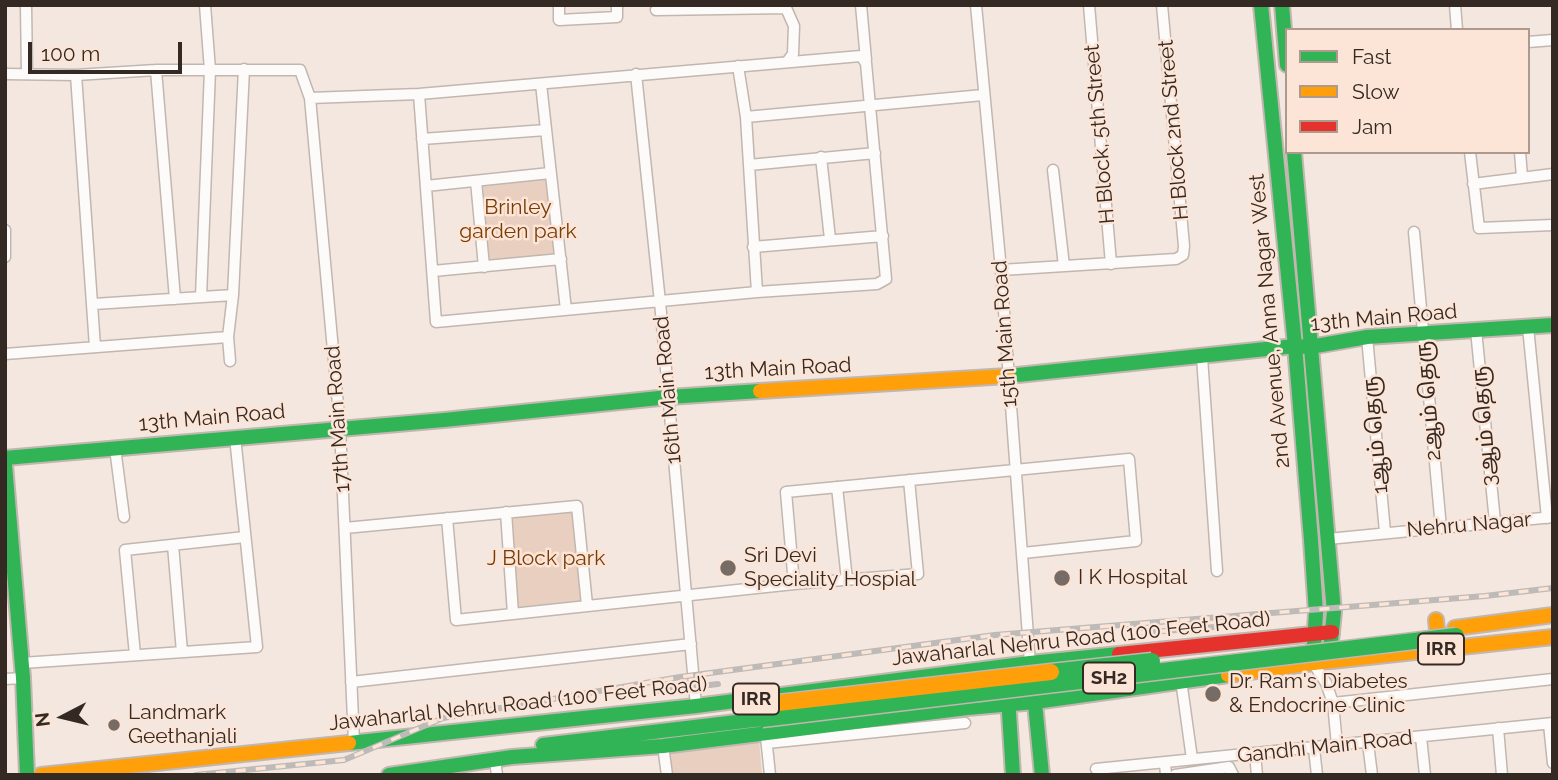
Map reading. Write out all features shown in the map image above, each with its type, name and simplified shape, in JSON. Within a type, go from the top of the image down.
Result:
[{"type":"main road","name":"2nd Avenue, Anna Nagar West","points":[[1261,5],[1328,539],[1334,612],[1332,632],[1321,662]]},
{"type":"main road","points":[[1282,5],[1285,41]]},
{"type":"main road","name":"2nd Avenue, Anna Nagar West","points":[[1294,154],[1317,612],[1314,634],[1321,662]]},
{"type":"main road","name":"13th Main Road","points":[[5,458],[669,397],[1007,376],[1303,347],[1367,337],[1553,325]]},
{"type":"main road","points":[[5,466],[22,670],[27,775]]},
{"type":"main road","name":"SH2","points":[[389,775],[496,767],[527,747],[764,725],[1456,632],[1553,615]]},
{"type":"main road","points":[[1436,620],[1439,649]]},
{"type":"main road","name":"SH2","points":[[1456,632],[1553,626]]},
{"type":"main road","name":"Jawaharlal Nehru Road (100 Feet Road)","points":[[41,775],[696,706],[1030,663],[1332,632]]},
{"type":"main road","name":"IRR","points":[[512,757],[663,746],[764,725],[1009,705],[1321,662],[1553,637]]},
{"type":"main road","points":[[1030,663],[1042,775]]},
{"type":"main road","points":[[1005,666],[1013,775]]},
{"type":"main road","points":[[925,677],[929,713]]},
{"type":"main road","name":"SH2","points":[[506,726],[531,732],[764,725]]},
{"type":"street","points":[[26,5],[27,74]]},
{"type":"street","points":[[201,297],[210,69],[205,5]]},
{"type":"street","points":[[559,5],[559,20],[617,17],[617,5]]},
{"type":"street","points":[[419,94],[436,322],[757,292],[880,284],[887,275],[861,5]]},
{"type":"street","name":"15th Main Road","points":[[976,5],[1001,270],[1030,663]]},
{"type":"street","name":"H Block, 5th Street","points":[[1089,5],[1111,264]]},
{"type":"street","name":"H Block 2nd Street","points":[[1111,264],[1176,259],[1183,255],[1162,5]]},
{"type":"street","points":[[1455,5],[1457,28]]},
{"type":"street","points":[[656,10],[786,8],[794,26],[793,54],[787,62]]},
{"type":"street","points":[[1530,43],[1553,40]]},
{"type":"street","points":[[5,74],[76,75],[210,69],[300,70],[310,98],[419,94],[857,56],[866,60]]},
{"type":"street","points":[[738,66],[746,117],[757,292]]},
{"type":"street","points":[[230,361],[228,337],[233,295],[244,69]]},
{"type":"street","points":[[156,70],[175,299]]},
{"type":"street","name":"16th Main Road","points":[[636,74],[660,302],[696,706]]},
{"type":"street","points":[[76,75],[95,347]]},
{"type":"street","points":[[541,84],[566,310]]},
{"type":"street","points":[[746,117],[984,95]]},
{"type":"street","name":"17th Main Road","points":[[310,98],[340,427],[354,742]]},
{"type":"street","points":[[422,139],[546,130]]},
{"type":"street","points":[[750,165],[875,153]]},
{"type":"street","points":[[1470,154],[1479,228],[1485,230],[1553,225]]},
{"type":"street","points":[[1520,154],[1522,177]]},
{"type":"street","points":[[821,157],[830,239]]},
{"type":"street","points":[[1053,170],[1064,266]]},
{"type":"street","points":[[426,186],[550,173]]},
{"type":"street","points":[[1474,184],[1553,174]]},
{"type":"street","points":[[476,181],[484,267]]},
{"type":"street","points":[[5,230],[5,257]]},
{"type":"street","name":"2ஆம் தெரு","points":[[1414,232],[1441,528]]},
{"type":"street","points":[[753,247],[883,236]]},
{"type":"street","points":[[433,271],[561,259]]},
{"type":"street","points":[[1001,270],[1111,264]]},
{"type":"street","points":[[94,304],[233,295]]},
{"type":"street","points":[[1528,327],[1548,463],[1550,518]]},
{"type":"street","name":"3ஆம் தெரு","points":[[1476,330],[1494,522]]},
{"type":"street","points":[[5,354],[228,337]]},
{"type":"street","name":"1ஆம் தெரு","points":[[1367,337],[1385,532]]},
{"type":"street","points":[[1202,356],[1217,571]]},
{"type":"street","points":[[5,679],[22,670],[135,655],[257,647],[235,437]]},
{"type":"street","points":[[115,448],[124,517]]},
{"type":"street","points":[[794,584],[786,492],[1129,459],[1136,541],[1023,554]]},
{"type":"street","points":[[447,518],[456,620],[794,584],[918,574],[909,480]]},
{"type":"street","points":[[837,487],[847,580]]},
{"type":"street","points":[[345,528],[577,506],[587,606]]},
{"type":"street","points":[[506,512],[513,614]]},
{"type":"street","name":"Nehru Nagar","points":[[1328,539],[1550,518]]},
{"type":"street","points":[[135,655],[125,550],[245,537]]},
{"type":"street","points":[[173,545],[182,652]]},
{"type":"street","points":[[351,682],[691,644]]},
{"type":"street","points":[[1321,662],[1333,703],[1337,745]]},
{"type":"street","points":[[1321,662],[1326,683]]},
{"type":"street","points":[[1333,703],[1553,679]]},
{"type":"street","points":[[1181,680],[1192,759]]},
{"type":"street","points":[[770,775],[764,725],[965,723]]},
{"type":"street","points":[[1551,724],[1553,764]]},
{"type":"street","name":"Gandhi Main Road","points":[[1096,769],[1551,724]]},
{"type":"street","points":[[1498,728],[1502,775]]},
{"type":"street","points":[[1421,737],[1425,775]]},
{"type":"street","points":[[1368,743],[1372,775]]},
{"type":"street","points":[[663,746],[667,775]]},
{"type":"street","points":[[1314,748],[1317,775]]},
{"type":"street","points":[[1255,754],[1257,775]]},
{"type":"street","points":[[1165,763],[1166,775]]},
{"type":"street","points":[[1175,775],[1229,767],[1233,775]]},
{"type":"green space","name":"Brinley garden park","points":[[550,173],[561,259],[484,267],[476,181]]},
{"type":"green space","name":"J Block park","points":[[577,506],[587,605],[513,614],[506,512]]},
{"type":"green space","points":[[759,740],[762,775],[672,775],[669,752]]},
{"type":"railway","points":[[196,775],[344,760],[443,718],[680,677],[995,635],[1485,596],[1553,588]]},
{"type":"railway","points":[[1138,633],[1215,627]]},
{"type":"railway","points":[[659,691],[718,684]]},
{"type":"traffic: fast","points":[[1261,5],[1295,346],[1311,540],[1316,613],[1313,663]]},
{"type":"traffic: fast","points":[[1282,5],[1285,41]]},
{"type":"traffic: fast","points":[[1294,154],[1334,612],[1329,660]]},
{"type":"traffic: fast","points":[[1008,376],[1295,346],[1310,347],[1367,337],[1553,325]]},
{"type":"traffic: fast","points":[[5,458],[760,391]]},
{"type":"traffic: fast","points":[[5,465],[23,678],[27,775]]},
{"type":"traffic: fast","points":[[762,719],[1456,636]]},
{"type":"traffic: fast","points":[[349,743],[696,706],[1119,654]]},
{"type":"traffic: fast","points":[[1051,672],[1152,661]]},
{"type":"traffic: fast","points":[[389,775],[512,757],[663,746],[1035,702],[1228,675]]},
{"type":"traffic: fast","points":[[1034,693],[1042,775]]},
{"type":"traffic: fast","points":[[1008,697],[1013,775]]},
{"type":"traffic: fast","points":[[543,745],[762,719]]},
{"type":"traffic: slow","points":[[760,391],[1008,376]]},
{"type":"traffic: slow","points":[[1455,628],[1553,615]]},
{"type":"traffic: slow","points":[[1436,620],[1439,649]]},
{"type":"traffic: slow","points":[[1228,675],[1553,637]]},
{"type":"traffic: slow","points":[[761,705],[1051,672]]},
{"type":"traffic: slow","points":[[41,775],[349,743]]},
{"type":"traffic: jam","points":[[1119,654],[1332,632]]},
{"type":"place","name":"Sri Devi Speciality Hospial","points":[[728,568]]},
{"type":"place","name":"I K Hospital","points":[[1062,578]]},
{"type":"place","name":"Dr. Ram's Diabetes & Endocrine Clinic","points":[[1213,694]]},
{"type":"place","name":"Landmark Geethanjali","points":[[114,725]]}]
